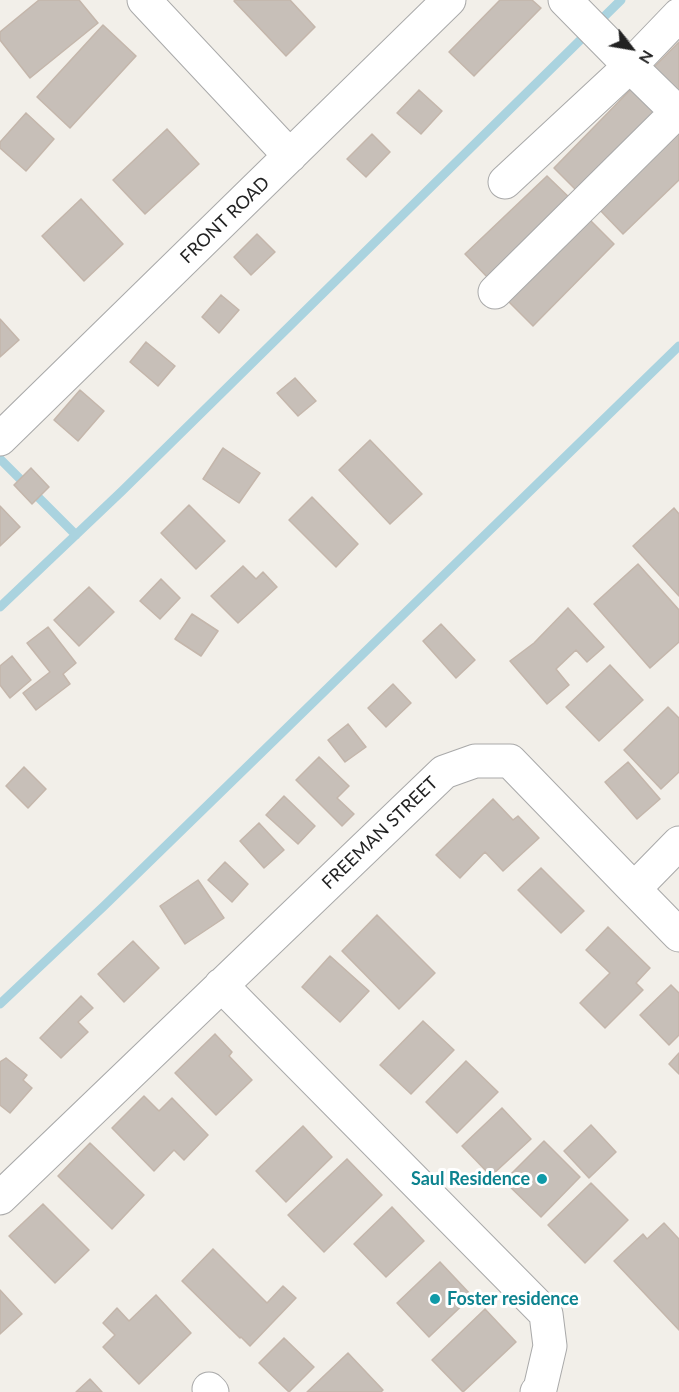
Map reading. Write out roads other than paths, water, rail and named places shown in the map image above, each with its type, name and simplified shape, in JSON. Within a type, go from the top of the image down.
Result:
[{"type":"street","points":[[144,0],[290,156]]},
{"type":"street","name":"FRONT ROAD","points":[[4,426],[290,156],[449,0]]},
{"type":"street","points":[[495,292],[678,111],[565,0]]},
{"type":"street","points":[[505,182],[630,66],[679,15]]},
{"type":"street","name":"FREEMAN STREET","points":[[0,1198],[444,772],[475,761],[510,760],[679,935]]},
{"type":"street","points":[[634,889],[679,843]]},
{"type":"street","points":[[221,985],[546,1314],[550,1346],[540,1389],[537,1392]]},
{"type":"waterway","points":[[0,607],[122,491],[621,0]]},
{"type":"waterway","points":[[0,1004],[104,906],[679,346]]},
{"type":"waterway","points":[[0,459],[76,535]]},
{"type":"place","name":"Saul Residence","points":[[542,1179]]},
{"type":"place","name":"Foster residence","points":[[435,1299]]}]
